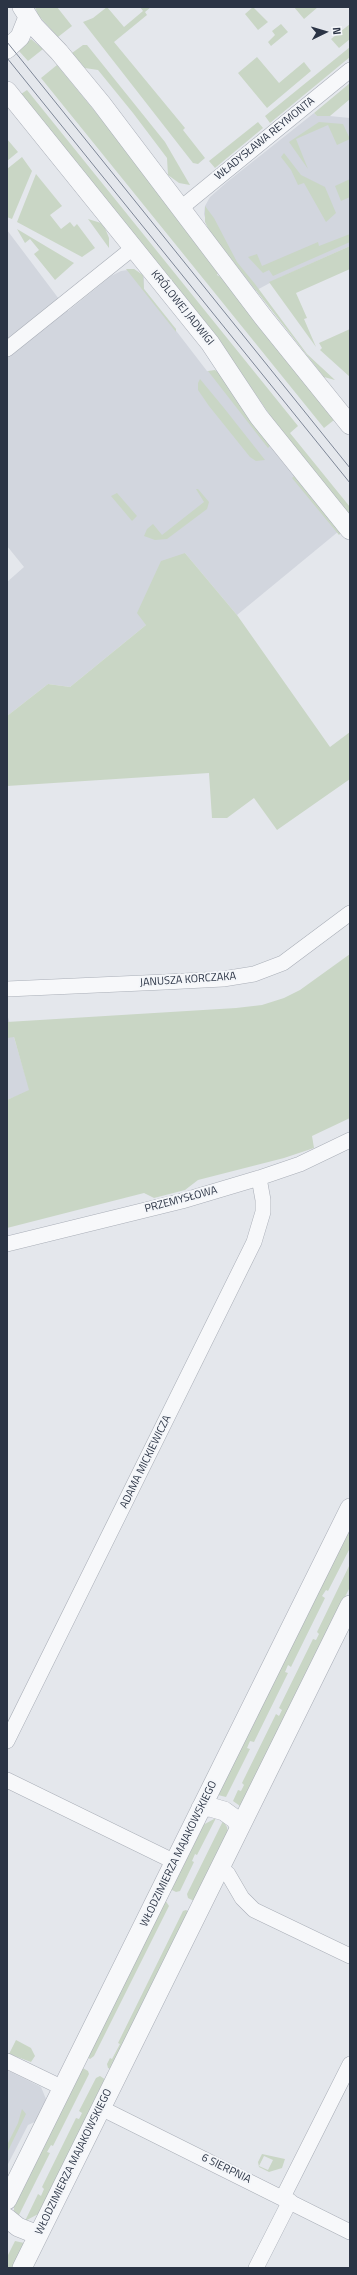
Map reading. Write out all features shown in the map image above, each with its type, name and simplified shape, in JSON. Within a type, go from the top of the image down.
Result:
[{"type":"street","points":[[7,49],[20,37],[25,12]]},
{"type":"street","points":[[25,12],[77,74],[263,317],[350,425]]},
{"type":"street","name":"WŁADYSŁAWA REYMONTA","points":[[181,208],[350,70]]},
{"type":"street","name":"KRÓLOWEJ JADWIGI","points":[[7,91],[210,343],[273,435],[350,530]]},
{"type":"street","points":[[7,349],[133,248]]},
{"type":"street","name":"JANUSZA KORCZAKA","points":[[7,990],[216,979],[258,973],[283,963],[350,913]]},
{"type":"street","name":"PRZEMYSŁOWA","points":[[7,1244],[187,1199],[259,1178],[291,1168],[350,1140]]},
{"type":"street","name":"ADAMA MICKIEWICZA","points":[[7,1741],[254,1242],[263,1212],[263,1200],[259,1178]]},
{"type":"street","name":"WŁODZIMIERZA MAJAKOWSKIEGO","points":[[7,2200],[350,1508]]},
{"type":"street","name":"WŁODZIMIERZA MAJAKOWSKIEGO","points":[[22,2268],[350,1605]]},
{"type":"street","points":[[7,1780],[174,1862]]},
{"type":"street","points":[[202,1808],[210,1807],[224,1811],[235,1819],[240,1827]]},
{"type":"street","points":[[220,1867],[228,1874],[242,1898],[254,1910],[350,1956]]},
{"type":"street","points":[[7,2061],[63,2088]]},
{"type":"street","points":[[256,2268],[350,2064]]},
{"type":"street","name":"6 SIERPNIA","points":[[101,2108],[287,2199],[350,2232]]},
{"type":"street","points":[[7,2218],[18,2227],[38,2234]]},
{"type":"shaded area","points":[[314,113],[317,116],[350,118],[350,246],[279,278],[255,291],[207,225],[204,214],[205,206],[210,197],[227,182]]},
{"type":"shaded area","points":[[7,230],[68,311],[111,276],[121,271],[134,269],[144,277],[144,289],[207,371],[217,371],[251,422],[339,531],[237,615],[185,553],[146,625],[70,687],[48,684],[7,716],[7,582],[24,567],[7,546]]},
{"type":"shaded area","points":[[7,1014],[30,1091],[7,1100]]},
{"type":"shaded area","points":[[7,2070],[41,2087],[46,2099],[37,2121],[28,2125],[7,2166]]},
{"type":"green space","points":[[35,7],[57,7],[72,26],[58,37],[38,15]]},
{"type":"green space","points":[[107,7],[124,27],[143,11],[140,7],[151,7],[145,12],[147,15],[114,42],[185,128],[183,130],[205,158],[198,164],[193,163],[83,22],[93,18]]},
{"type":"green space","points":[[253,7],[268,22],[258,30],[245,14]]},
{"type":"green space","points":[[294,7],[318,7],[304,19]]},
{"type":"green space","points":[[281,24],[288,32],[271,46],[268,42],[275,35],[272,31]]},
{"type":"green space","points":[[350,24],[350,39],[339,48],[331,39]]},
{"type":"green space","points":[[31,39],[43,49],[28,61],[19,51]]},
{"type":"green space","points":[[83,45],[87,45],[165,142],[190,185],[179,183],[168,175],[167,158],[133,113],[98,70],[85,68],[72,53]]},
{"type":"green space","points":[[350,47],[350,57],[270,123],[265,116]]},
{"type":"green space","points":[[257,57],[279,83],[304,62],[311,71],[267,108],[238,73]]},
{"type":"green space","points":[[57,65],[116,137],[218,273],[217,275],[221,277],[334,420],[324,428],[41,78]]},
{"type":"green space","points":[[350,83],[350,99],[330,116],[317,116],[314,113]]},
{"type":"green space","points":[[27,90],[298,426],[290,433],[350,507],[350,515],[276,424],[216,336],[21,94]]},
{"type":"green space","points":[[258,122],[263,128],[215,168],[209,161]]},
{"type":"green space","points":[[319,122],[343,124],[350,139],[337,145],[328,125],[296,139],[308,169],[289,142]]},
{"type":"green space","points":[[7,139],[18,152],[7,161]]},
{"type":"green space","points":[[284,153],[301,175],[325,187],[336,213],[326,222],[304,183],[298,185],[291,170],[281,157]]},
{"type":"green space","points":[[22,157],[32,171],[12,219],[7,217],[7,169]]},
{"type":"green space","points":[[36,174],[62,206],[50,215],[61,229],[70,222],[74,227],[77,224],[95,248],[82,257],[17,222]]},
{"type":"green space","points":[[350,179],[350,197],[341,201],[335,186]]},
{"type":"green space","points":[[205,206],[214,218],[237,262],[307,354],[335,380],[324,377],[210,232],[205,222]]},
{"type":"green space","points":[[88,219],[101,223],[105,228],[109,238],[109,248]]},
{"type":"green space","points":[[17,229],[74,263],[55,280],[34,254],[39,250],[30,239],[25,243]]},
{"type":"green space","points":[[350,234],[350,242],[273,276],[269,270],[263,273],[248,257],[257,254],[262,266],[318,242],[319,246]]},
{"type":"green space","points":[[350,246],[350,269],[296,293],[307,318],[304,319],[316,347],[269,282]]},
{"type":"green space","points":[[126,269],[134,269],[143,275],[144,289],[176,329],[176,332]]},
{"type":"green space","points":[[350,329],[350,377],[320,350],[322,348],[319,343]]},
{"type":"green space","points":[[215,370],[221,375],[270,446],[268,448],[208,371]]},
{"type":"green space","points":[[200,379],[265,460],[256,461],[250,457],[209,406],[198,390],[198,383]]},
{"type":"green space","points":[[294,476],[341,533],[339,535],[292,478]]},
{"type":"green space","points":[[196,489],[198,489],[209,502],[207,509],[167,539],[155,540],[144,536],[147,529],[153,524],[162,535],[204,502]]},
{"type":"green space","points":[[117,493],[137,516],[132,521],[111,496]]},
{"type":"green space","points":[[185,553],[237,615],[330,747],[350,732],[350,779],[277,830],[254,798],[227,818],[212,818],[209,773],[7,786],[7,716],[48,684],[70,687],[146,625],[137,613],[161,561]]},
{"type":"green space","points":[[350,954],[350,1118],[312,1136],[314,1148],[284,1158],[198,1180],[185,1190],[154,1198],[144,1193],[7,1228],[7,1100],[29,1090],[14,1037],[7,1038],[7,1022],[236,1008],[262,1005],[284,998],[300,990]]},
{"type":"green space","points":[[350,1525],[350,1548],[328,1591],[326,1590],[322,1596],[325,1598],[291,1667],[288,1665],[285,1672],[288,1673],[254,1742],[250,1741],[247,1748],[250,1749],[226,1797],[218,1795]]},
{"type":"green space","points":[[350,1564],[350,1587],[240,1806],[233,1801],[238,1790],[241,1791],[244,1785],[242,1783],[276,1714],[279,1716],[282,1710],[279,1708],[313,1639],[316,1640],[319,1634],[317,1632]]},
{"type":"green space","points":[[216,1818],[197,1855],[195,1854],[192,1861],[194,1862],[180,1891],[176,1892],[170,1889],[201,1826]]},
{"type":"green space","points":[[223,1821],[227,1827],[228,1833],[194,1901],[188,1898],[187,1894]]},
{"type":"green space","points":[[165,1900],[169,1906],[94,2056],[90,2059],[87,2057]]},
{"type":"green space","points":[[186,1910],[189,1912],[111,2069],[108,2068],[107,2064],[110,2058],[112,2059],[120,2044],[118,2043],[183,1911]]},
{"type":"green space","points":[[16,2040],[31,2048],[35,2056],[31,2062],[9,2054]]},
{"type":"green space","points":[[81,2067],[88,2071],[89,2074],[53,2146],[51,2145],[47,2152],[50,2153],[18,2217],[14,2211],[14,2204]]},
{"type":"green space","points":[[100,2076],[106,2080],[40,2213],[25,2221],[38,2194],[41,2196],[44,2189],[42,2187],[76,2118],[79,2119],[82,2113],[79,2111],[96,2078]]},
{"type":"green space","points":[[22,2109],[26,2114],[7,2153],[7,2145],[18,2123]]},
{"type":"green space","points":[[262,2154],[285,2159],[282,2168],[269,2172],[259,2167],[258,2162]],"holes":[[[264,2156],[273,2160],[268,2170],[259,2166]]]},
{"type":"green space","points":[[15,2241],[24,2243],[13,2268],[7,2268],[7,2257]]},
{"type":"tram line","points":[[7,42],[350,468]]},
{"type":"tram line","points":[[7,58],[350,483]]}]
